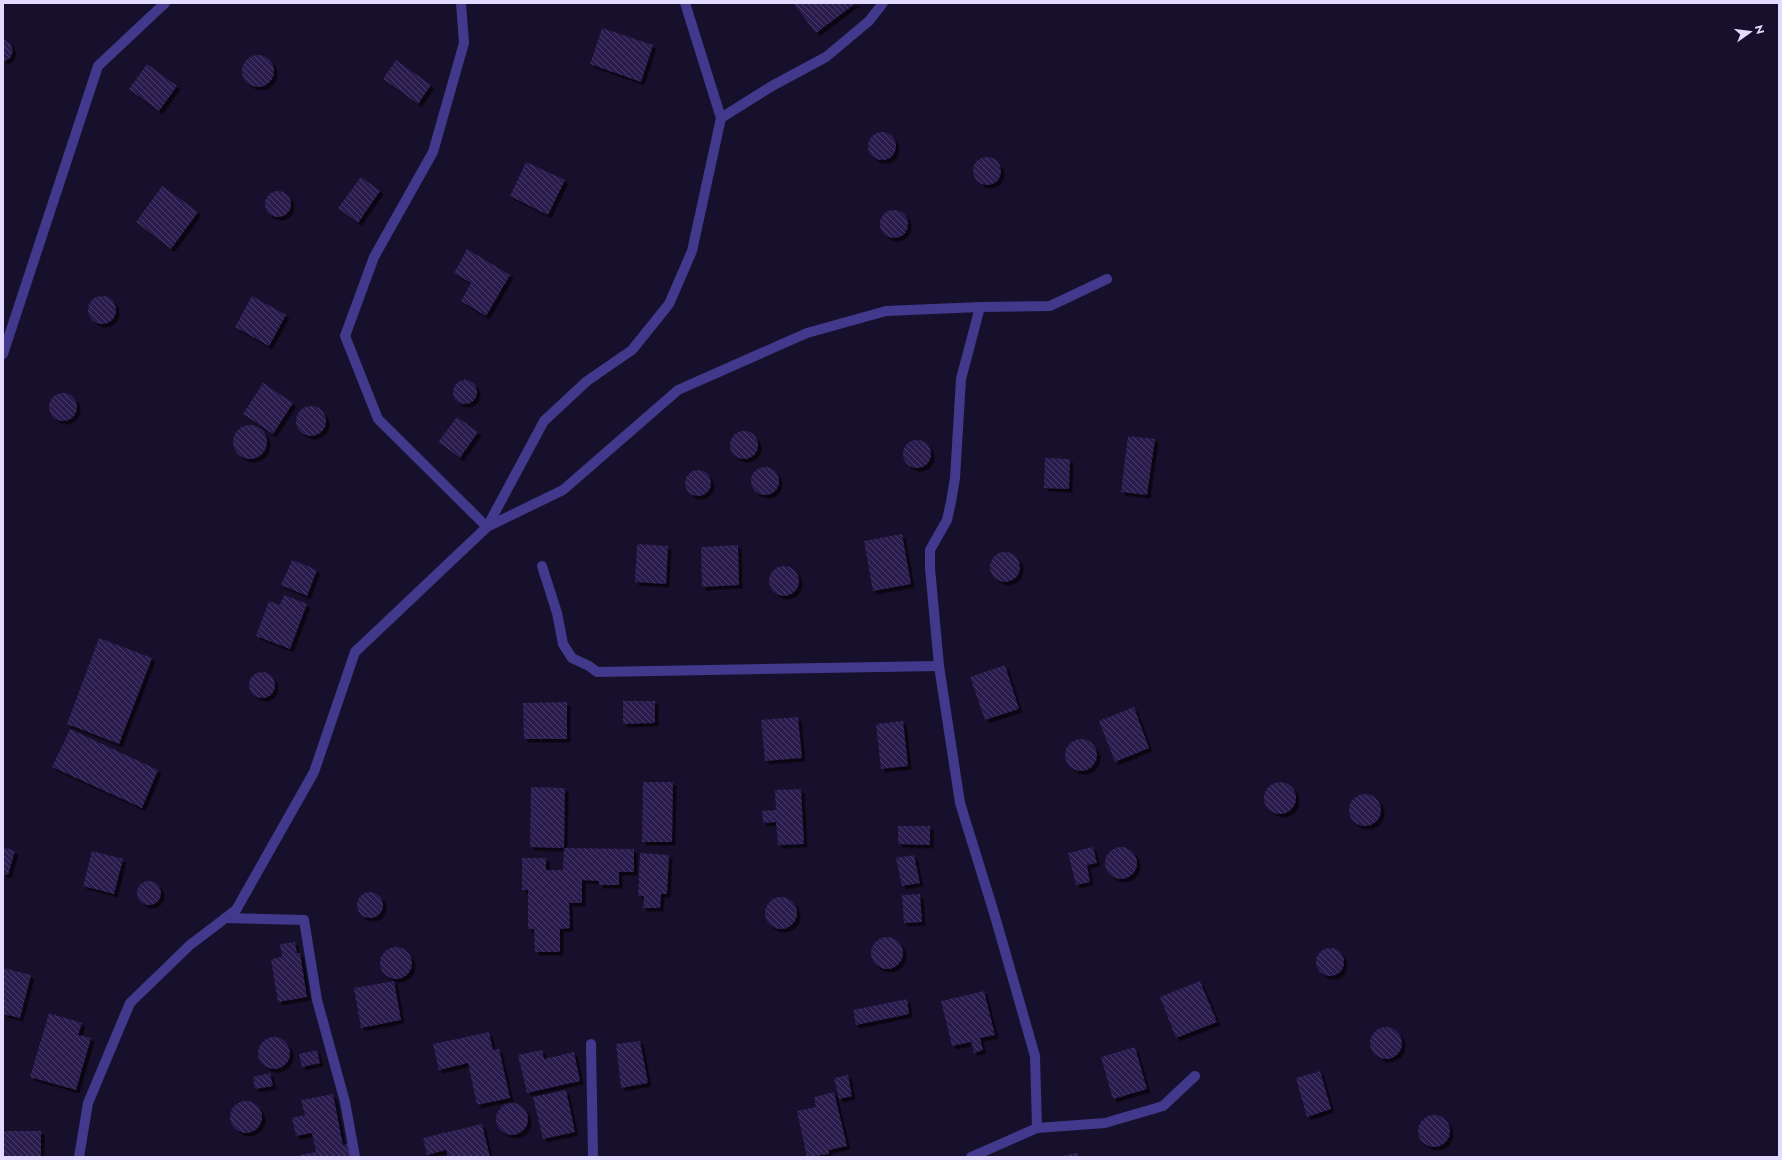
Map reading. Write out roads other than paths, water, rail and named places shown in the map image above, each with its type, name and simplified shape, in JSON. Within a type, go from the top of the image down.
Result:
[{"type":"street","points":[[3,354],[98,66],[165,3]]},
{"type":"street","points":[[461,3],[464,43],[433,152],[374,257],[345,336],[378,419],[487,527]]},
{"type":"street","points":[[487,527],[544,421],[587,381],[632,350],[669,304],[692,251],[721,118],[685,3]]},
{"type":"street","points":[[721,118],[772,86],[826,57],[869,21],[882,3]]},
{"type":"street","points":[[79,1157],[88,1103],[130,1003],[190,945],[236,910],[314,772],[355,652],[487,527],[563,490],[678,390],[807,333],[886,312],[980,307],[1050,306],[1107,279]]},
{"type":"street","points":[[980,307],[961,379],[955,478],[951,502],[947,520],[930,550],[930,568],[940,666],[960,803],[994,913],[1035,1056],[1037,1128]]},
{"type":"street","points":[[542,566],[557,613],[563,644],[572,658],[589,666],[597,672],[940,666]]},
{"type":"street","points":[[225,918],[304,920],[317,1000],[345,1102],[355,1157]]},
{"type":"street","points":[[591,1044],[593,1157]]},
{"type":"street","points":[[971,1157],[1037,1128],[1105,1123],[1163,1106],[1195,1076]]}]
